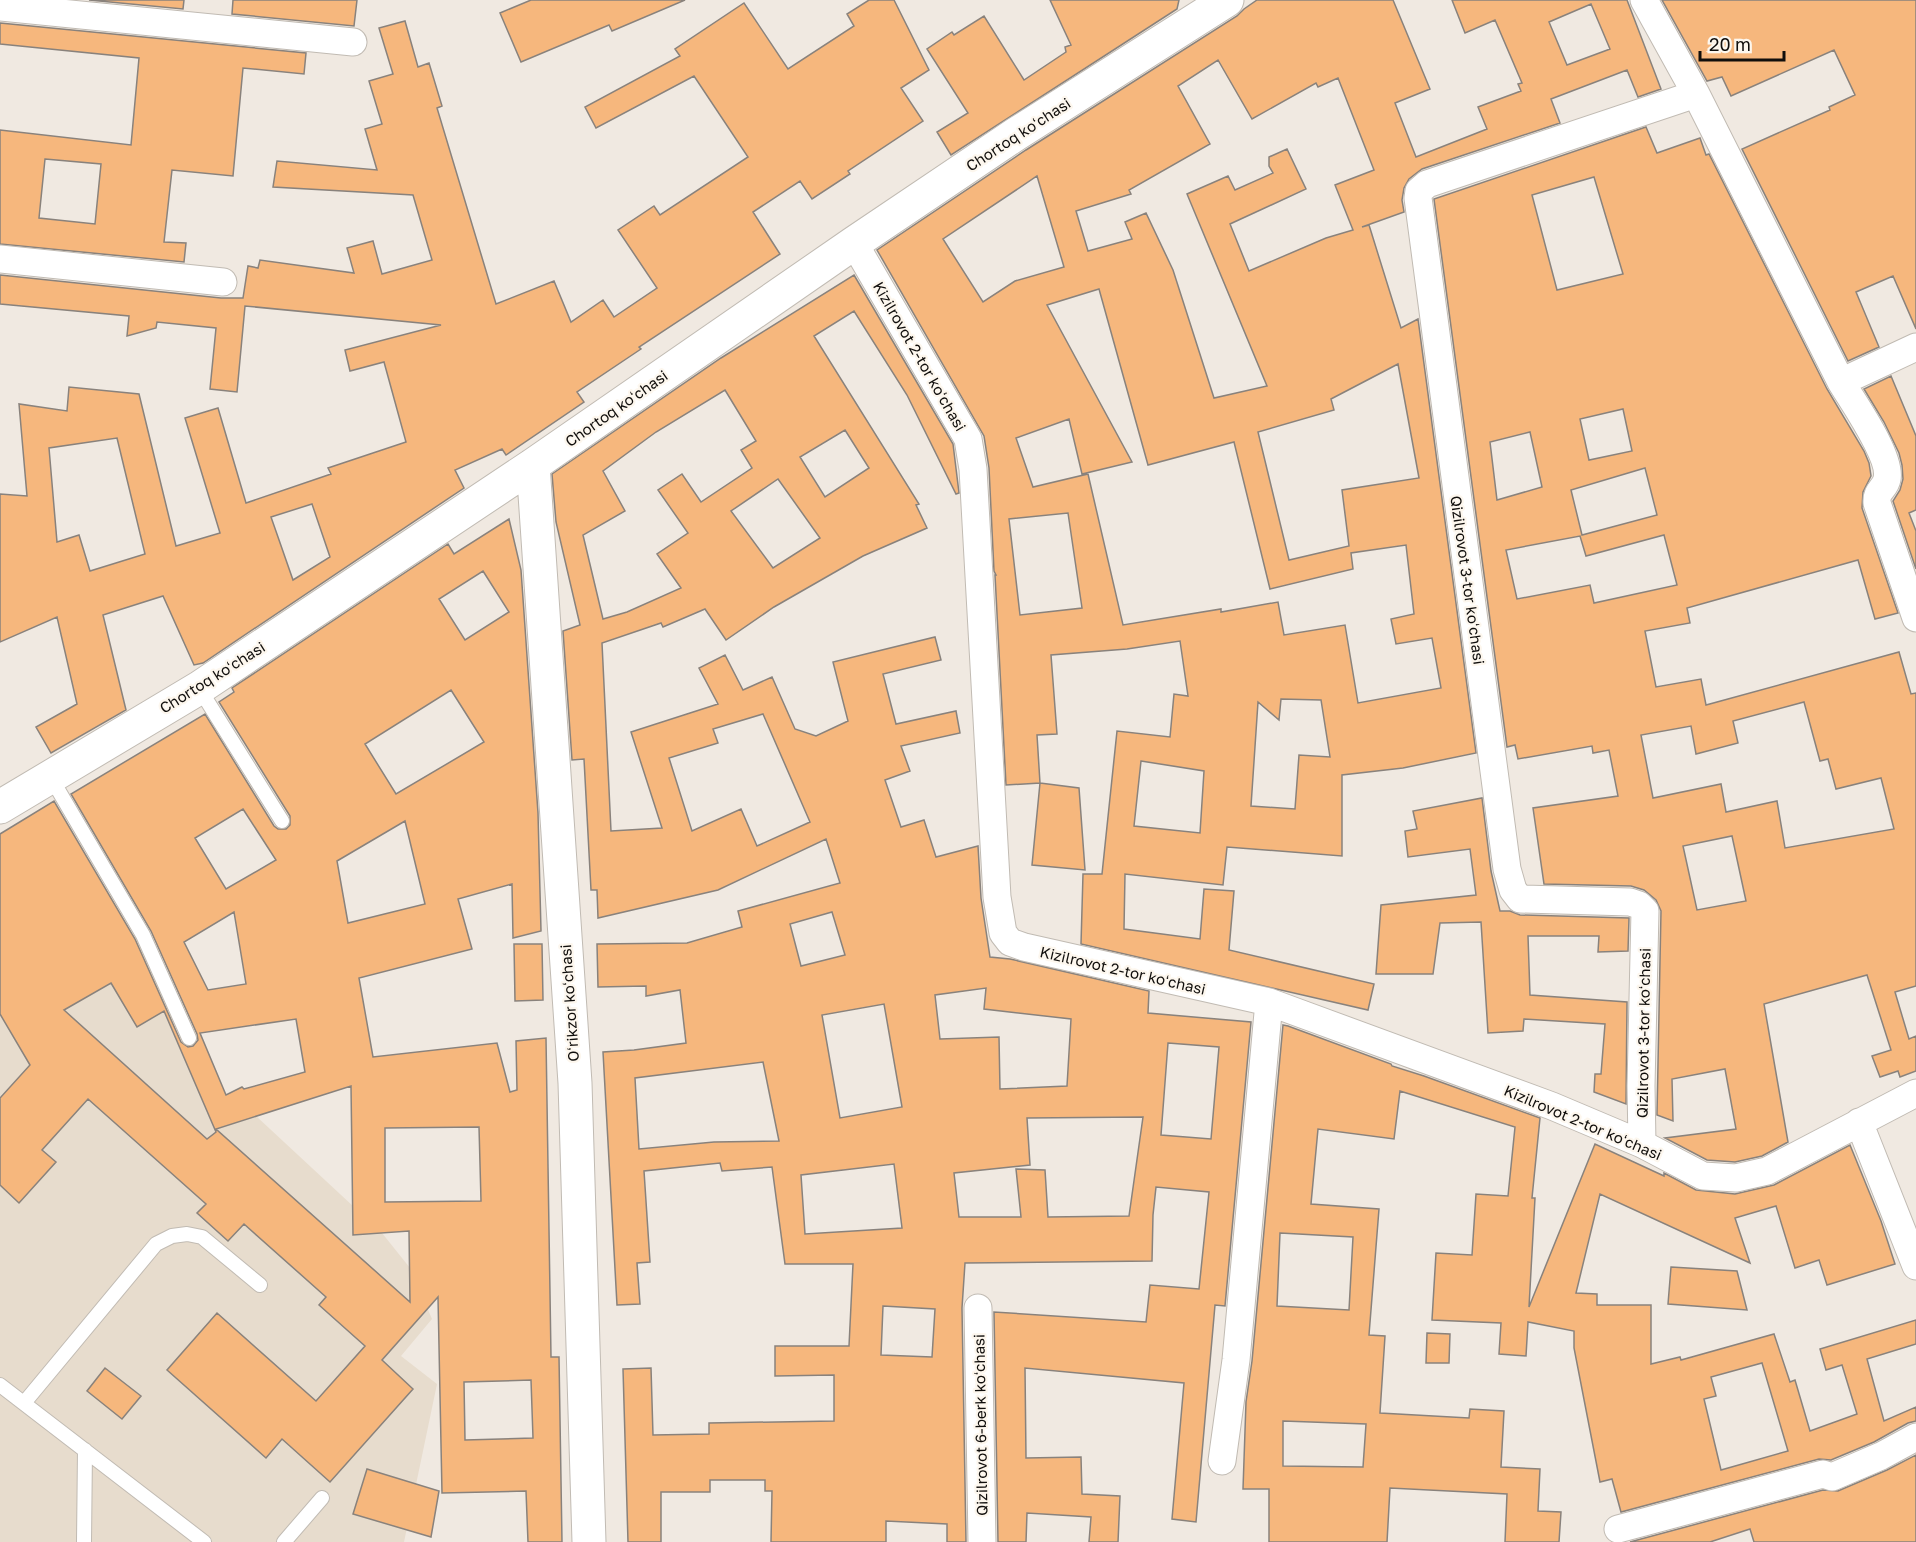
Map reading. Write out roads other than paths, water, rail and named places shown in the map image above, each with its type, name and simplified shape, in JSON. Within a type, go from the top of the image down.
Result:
[{"type":"main road","name":"Chortoq koʻchasi","points":[[0,807],[199,688],[533,465],[854,243],[1208,5]]},
{"type":"main road","name":"Oʻrikzor koʻchasi","points":[[533,465],[574,1083],[589,1542]]},
{"type":"street","points":[[1644,0],[1696,94],[1841,382],[1869,427],[1887,465],[1887,480],[1876,495],[1876,503],[1916,618]]},
{"type":"street","points":[[0,7],[353,42]]},
{"type":"street","name":"Qizilrovot 3-tor koʻchasi","points":[[1642,1144],[1645,911],[1639,905],[1630,902],[1520,899],[1513,890],[1507,869],[1418,198],[1419,191],[1427,184],[1696,94]]},
{"type":"street","name":"Kizilrovot 2-tor koʻchasi","points":[[854,243],[968,439],[972,469],[997,897],[1003,933],[1010,942],[1269,1002],[1552,1106],[1642,1144],[1702,1176],[1736,1178],[1767,1171],[1916,1093]]},
{"type":"street","points":[[0,259],[223,282]]},
{"type":"street","points":[[1841,382],[1916,347]]},
{"type":"street","points":[[1222,1461],[1236,1360],[1269,1002]]},
{"type":"street","points":[[1859,1122],[1916,1266]]},
{"type":"street","name":"Qizilrovot 6-berk koʻchasi","points":[[978,1308],[982,1542]]},
{"type":"street","points":[[1618,1529],[1823,1473],[1832,1477],[1881,1456],[1916,1437]]},
{"type":"lane","points":[[199,688],[282,821]]},
{"type":"lane","points":[[50,776],[143,935],[189,1038]]},
{"type":"lane","points":[[24,1403],[156,1244],[172,1236],[187,1234],[202,1237],[260,1285]]},
{"type":"lane","points":[[0,1385],[204,1542]]},
{"type":"lane","points":[[84,1542],[85,1450]]},
{"type":"lane","points":[[284,1542],[322,1498]]}]
